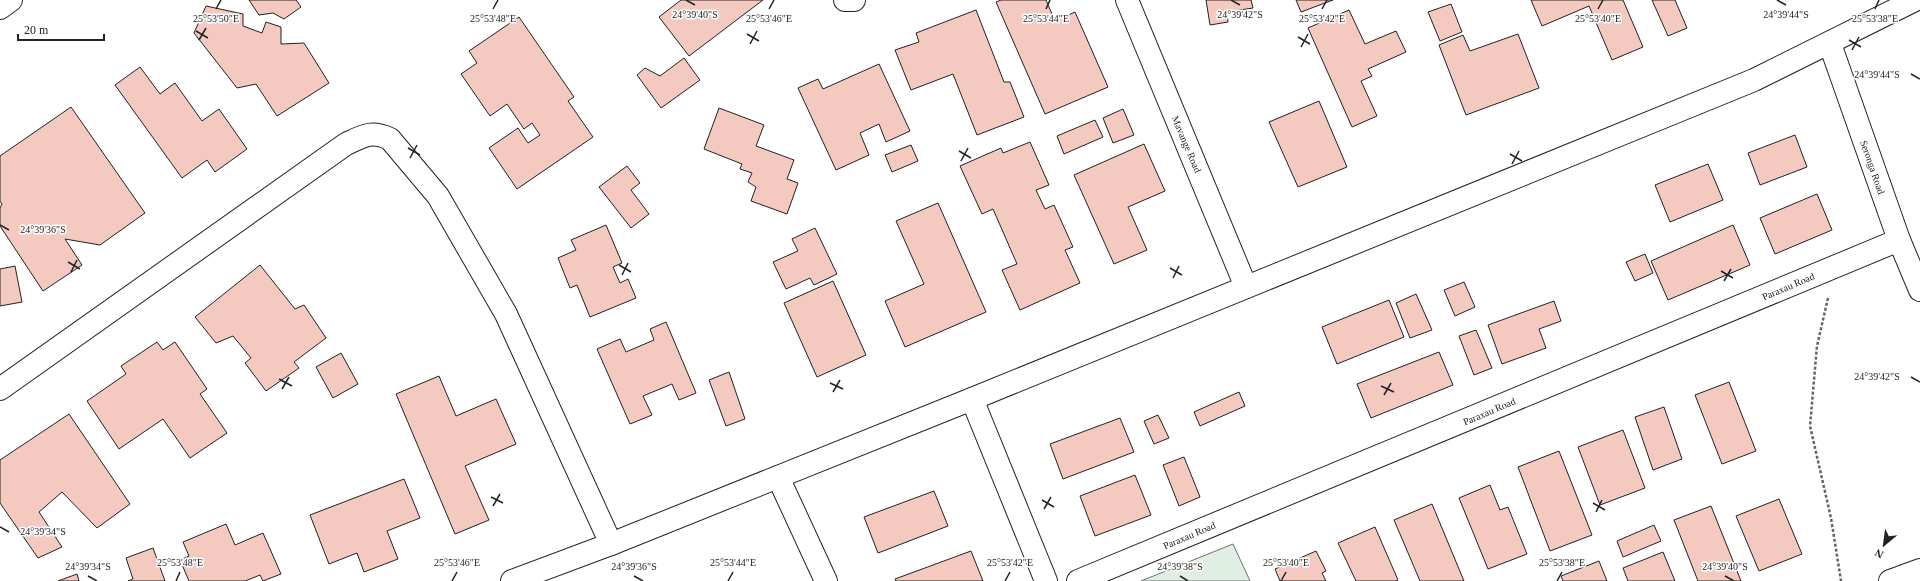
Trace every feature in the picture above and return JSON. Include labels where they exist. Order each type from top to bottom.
[{"type":"street","points":[[0,8],[11,0]]},
{"type":"street","points":[[845,0],[854,0]]},
{"type":"street","name":"Mavange Road","points":[[1127,0],[1246,288]]},
{"type":"street","points":[[512,581],[611,544],[972,399],[1754,80],[1830,44],[1915,0]]},
{"type":"street","name":"Seronga Road","points":[[1830,44],[1899,240],[1920,290]]},
{"type":"street","points":[[0,389],[346,144],[372,134],[382,136],[390,139],[438,196],[502,308],[611,544]]},
{"type":"street","name":"Paraxau Road","points":[[1078,581],[1899,240]]},
{"type":"street","points":[[972,399],[1046,581]]},
{"type":"street","points":[[778,477],[826,581]]},
{"type":"street","points":[[1890,581],[1920,570]]},
{"type":"path","points":[[1841,265],[1829,292],[1816,346],[1810,426],[1831,518],[1841,581]]},
{"type":"green space","points":[[1233,544],[1250,581],[1141,581]]},
{"type":"building","points":[[249,0],[296,0],[301,7],[284,19],[273,13],[259,15]]},
{"type":"building","points":[[681,0],[763,0],[689,56],[659,17]]},
{"type":"building","points":[[1001,0],[1046,0],[1055,21],[1075,12],[1108,87],[1045,114],[996,2]]},
{"type":"building","points":[[1206,0],[1251,0],[1253,8],[1227,12],[1228,22],[1210,25]]},
{"type":"building","points":[[1296,0],[1333,0],[1301,12]]},
{"type":"building","points":[[1531,0],[1623,0],[1643,47],[1612,60],[1589,6],[1542,26]]},
{"type":"building","points":[[1652,0],[1675,0],[1687,28],[1668,36]]},
{"type":"building","points":[[1451,4],[1462,32],[1440,41],[1428,12]]},
{"type":"building","points":[[206,6],[243,14],[243,26],[262,33],[266,22],[281,27],[281,44],[304,43],[329,83],[277,116],[256,84],[237,88],[194,33]]},
{"type":"building","points":[[976,10],[1004,82],[1010,82],[1024,117],[977,135],[953,74],[911,90],[895,50],[919,42],[916,33]]},
{"type":"building","points":[[1349,10],[1365,44],[1396,31],[1406,52],[1368,69],[1372,76],[1361,81],[1377,116],[1352,127],[1308,28]]},
{"type":"building","points":[[519,17],[574,97],[568,101],[593,137],[517,189],[489,148],[518,128],[528,143],[540,135],[532,123],[524,129],[507,104],[490,116],[461,74],[477,63],[469,51]]},
{"type":"building","points":[[1518,34],[1539,88],[1466,115],[1439,45],[1463,35],[1470,51]]},
{"type":"building","points":[[684,58],[700,80],[661,108],[637,75],[645,68],[660,76]]},
{"type":"building","points":[[879,64],[910,131],[886,142],[879,124],[860,133],[869,155],[836,170],[798,88],[818,79],[823,89]]},
{"type":"building","points":[[140,67],[160,94],[175,83],[202,121],[219,109],[247,149],[215,172],[207,160],[182,178],[115,85]]},
{"type":"building","points":[[1319,101],[1347,167],[1298,187],[1269,122]]},
{"type":"building","points":[[71,107],[145,213],[100,245],[65,239],[82,265],[43,291],[0,226],[0,208],[2,204],[0,201],[0,156]]},
{"type":"building","points":[[719,108],[764,125],[756,146],[794,160],[787,179],[798,183],[787,214],[751,201],[756,187],[748,182],[752,173],[740,169],[742,164],[704,149]]},
{"type":"building","points":[[1123,109],[1134,135],[1113,143],[1103,118]]},
{"type":"building","points":[[1095,120],[1103,137],[1064,154],[1057,136]]},
{"type":"building","points":[[1795,135],[1807,167],[1760,185],[1748,153]]},
{"type":"building","points":[[1030,142],[1049,185],[1036,190],[1045,209],[1054,205],[1073,247],[1065,250],[1080,283],[1020,310],[1002,270],[1017,264],[993,209],[982,214],[960,166],[1001,148],[1003,153]]},
{"type":"building","points":[[1144,144],[1165,191],[1128,207],[1147,250],[1114,264],[1074,175]]},
{"type":"building","points":[[911,145],[918,161],[892,172],[885,155]]},
{"type":"building","points":[[1708,164],[1723,200],[1670,222],[1655,185]]},
{"type":"building","points":[[627,166],[640,183],[631,190],[649,214],[631,228],[599,187]]},
{"type":"building","points":[[1817,194],[1832,230],[1775,254],[1760,218]]},
{"type":"building","points":[[938,203],[986,312],[905,347],[885,301],[924,284],[896,221]]},
{"type":"building","points":[[606,225],[622,263],[613,267],[620,283],[628,279],[636,298],[590,317],[577,285],[570,288],[558,258],[576,250],[571,240]]},
{"type":"building","points":[[1733,225],[1750,265],[1668,300],[1651,261]]},
{"type":"building","points":[[815,228],[837,274],[814,285],[810,278],[786,289],[773,262],[798,251],[792,239]]},
{"type":"building","points":[[1645,254],[1653,273],[1635,281],[1626,262]]},
{"type":"building","points":[[260,265],[295,309],[304,305],[326,338],[294,362],[299,368],[266,391],[245,363],[251,358],[233,336],[216,343],[195,317]]},
{"type":"building","points":[[15,266],[22,302],[0,306],[0,269]]},
{"type":"building","points":[[833,281],[866,355],[817,377],[784,303]]},
{"type":"building","points":[[1464,282],[1475,307],[1455,316],[1444,290]]},
{"type":"building","points":[[1416,294],[1432,330],[1410,338],[1396,303]]},
{"type":"building","points":[[1389,300],[1404,337],[1337,364],[1322,327]]},
{"type":"building","points":[[1554,301],[1561,321],[1539,329],[1546,348],[1502,364],[1488,325]]},
{"type":"building","points":[[666,322],[696,393],[679,400],[672,384],[643,396],[652,415],[630,424],[597,349],[620,339],[626,352],[654,340],[650,329]]},
{"type":"building","points":[[1476,330],[1492,368],[1474,375],[1459,336]]},
{"type":"building","points":[[157,342],[163,350],[175,342],[207,389],[200,394],[227,433],[190,458],[163,419],[119,449],[87,401],[126,374],[121,366]]},
{"type":"building","points":[[1439,352],[1453,385],[1371,418],[1357,384]]},
{"type":"building","points":[[341,353],[358,384],[333,398],[316,367]]},
{"type":"building","points":[[729,372],[745,419],[726,426],[709,380]]},
{"type":"building","points":[[439,376],[456,416],[496,399],[516,444],[465,466],[489,520],[455,534],[396,394]]},
{"type":"building","points":[[1729,382],[1756,451],[1722,464],[1695,395]]},
{"type":"building","points":[[1239,392],[1245,406],[1200,426],[1194,412]]},
{"type":"building","points":[[1664,407],[1682,459],[1653,470],[1635,417]]},
{"type":"building","points":[[69,414],[130,504],[97,528],[62,492],[39,512],[62,547],[38,558],[0,503],[0,460]]},
{"type":"building","points":[[1158,415],[1169,438],[1154,444],[1144,421]]},
{"type":"building","points":[[1120,418],[1134,452],[1063,479],[1050,444]]},
{"type":"building","points":[[1623,430],[1645,488],[1600,505],[1578,447]]},
{"type":"building","points":[[1559,451],[1592,535],[1550,551],[1518,467]]},
{"type":"building","points":[[1184,457],[1200,497],[1179,506],[1163,465]]},
{"type":"building","points":[[1135,475],[1151,515],[1095,536],[1080,496]]},
{"type":"building","points":[[404,479],[420,518],[387,531],[398,559],[364,572],[357,553],[329,564],[310,515]]},
{"type":"building","points":[[1490,485],[1500,510],[1508,507],[1527,554],[1488,569],[1459,498]]},
{"type":"building","points":[[934,491],[948,526],[878,553],[864,517]]},
{"type":"building","points":[[1779,499],[1802,554],[1759,571],[1736,516]]},
{"type":"building","points":[[1432,504],[1464,581],[1420,581],[1394,520]]},
{"type":"building","points":[[1711,506],[1741,581],[1698,581],[1674,520]]},
{"type":"building","points":[[226,524],[235,545],[263,533],[281,574],[263,581],[260,575],[245,581],[189,581],[180,560],[189,556],[183,542]]},
{"type":"building","points":[[1654,525],[1661,541],[1623,557],[1617,541]]},
{"type":"building","points":[[1375,527],[1398,580],[1356,581],[1338,543]]},
{"type":"building","points":[[153,548],[165,581],[128,581],[133,579],[126,558]]},
{"type":"building","points":[[971,551],[983,581],[896,581],[895,579]]},
{"type":"building","points":[[1316,551],[1326,571],[1322,573],[1326,581],[1280,581],[1275,569]]},
{"type":"building","points":[[1663,552],[1675,581],[1628,581],[1623,568]]},
{"type":"building","points":[[1599,561],[1607,581],[1563,581],[1561,576]]},
{"type":"building","points":[[77,574],[79,581],[58,581]]}]
